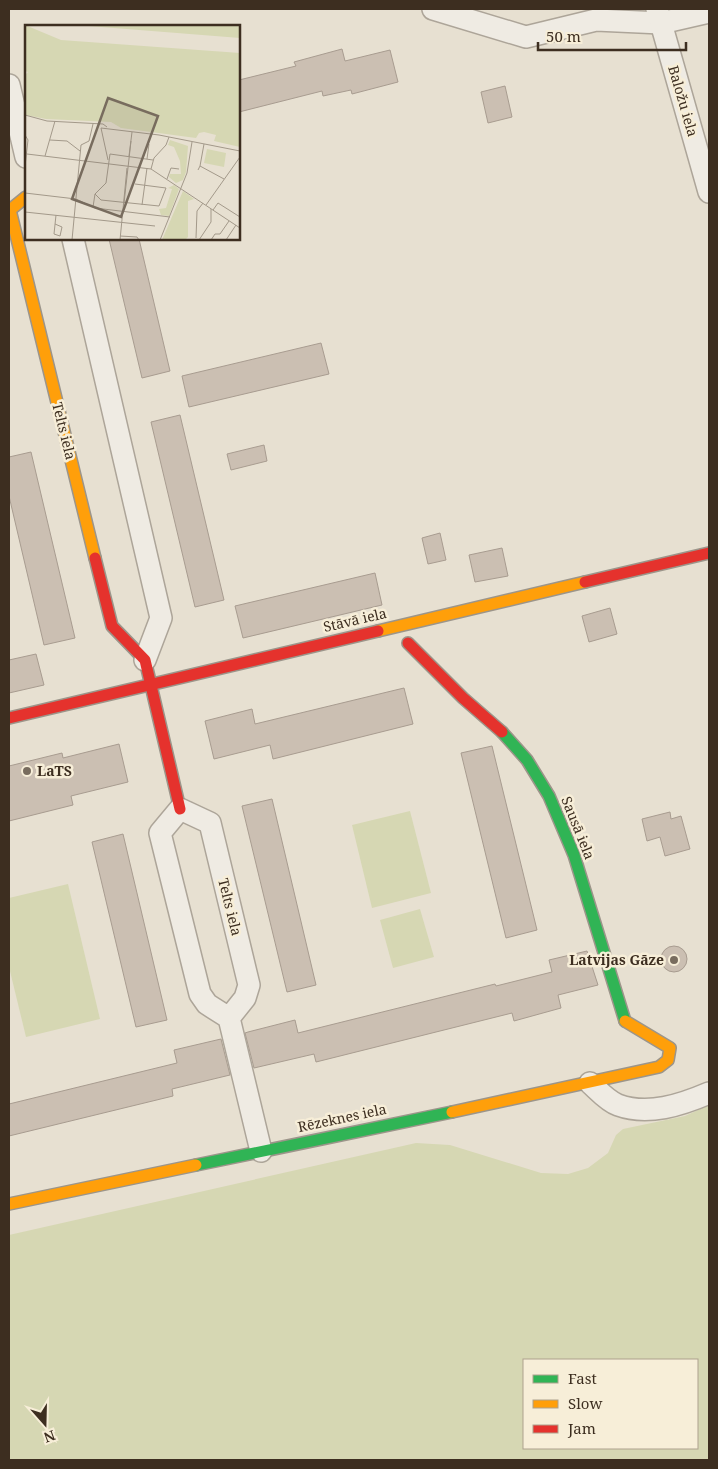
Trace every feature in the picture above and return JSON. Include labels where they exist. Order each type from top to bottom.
[{"type":"street","points":[[433,9],[526,37],[596,20],[709,12]]},
{"type":"street","points":[[558,30],[576,9]]},
{"type":"street","name":"Baložu iela","points":[[658,16],[709,192]]},
{"type":"street","points":[[9,85],[25,153]]},
{"type":"street","name":"Telts iela","points":[[25,197],[10,210],[112,626],[145,660]]},
{"type":"street","points":[[73,240],[161,618],[145,660],[180,809],[160,833],[200,994],[207,1004],[229,1018],[261,1150]]},
{"type":"street","name":"Stāvā iela","points":[[9,718],[709,552]]},
{"type":"street","name":"Sausā iela","points":[[408,642],[464,698],[501,731],[527,760],[549,796],[574,855],[626,1023],[670,1048]]},
{"type":"street","name":"Telts iela","points":[[180,809],[210,823],[249,985],[245,998],[229,1018]]},
{"type":"street","name":"Rēzeknes iela","points":[[9,1204],[659,1067],[668,1060],[670,1048]]},
{"type":"street","points":[[590,1083],[617,1104],[638,1109],[662,1108],[689,1102],[709,1093]]},
{"type":"green space","points":[[410,811],[431,893],[372,908],[352,825]]},
{"type":"green space","points":[[68,884],[100,1019],[26,1037],[9,967],[9,898]]},
{"type":"green space","points":[[420,909],[434,957],[393,968],[380,920]]},
{"type":"green space","points":[[709,1105],[709,1460],[9,1460],[9,1235],[416,1143],[450,1145],[541,1173],[568,1174],[588,1168],[608,1153],[616,1135],[623,1129],[685,1116]]},
{"type":"building","points":[[342,49],[345,61],[390,50],[398,82],[352,94],[351,90],[323,96],[322,91],[240,112],[240,80],[296,66],[294,62]]},
{"type":"building","points":[[505,86],[512,117],[488,123],[481,92]]},
{"type":"building","points":[[109,240],[139,240],[170,371],[142,378]]},
{"type":"building","points":[[321,343],[329,374],[189,407],[182,376]]},
{"type":"building","points":[[180,415],[224,600],[195,607],[151,422]]},
{"type":"building","points":[[264,445],[267,461],[231,470],[227,454]]},
{"type":"building","points":[[31,452],[75,638],[44,645],[9,496],[9,457]]},
{"type":"building","points":[[440,533],[446,560],[428,564],[422,538]]},
{"type":"building","points":[[502,548],[508,576],[475,582],[469,555]]},
{"type":"building","points":[[375,573],[382,605],[243,638],[235,606]]},
{"type":"building","points":[[610,608],[617,634],[589,642],[582,616]]},
{"type":"building","points":[[36,654],[44,685],[9,693],[9,660]]},
{"type":"building","points":[[404,688],[413,724],[273,759],[270,745],[214,759],[205,721],[252,709],[255,724]]},
{"type":"building","points":[[119,744],[128,782],[71,796],[73,805],[9,821],[9,766],[62,753],[63,758]]},
{"type":"building","points":[[492,746],[537,930],[506,938],[461,753]]},
{"type":"building","points":[[272,799],[316,985],[287,992],[242,806]]},
{"type":"building","points":[[670,812],[671,819],[681,816],[690,849],[665,856],[660,837],[647,841],[642,819]]},
{"type":"building","points":[[123,834],[167,1020],[136,1027],[92,842]]},
{"type":"building","name":"Latvijas Gāze","points":[[674,946],[683,950],[687,959],[683,968],[674,972],[665,968],[661,959],[665,950]]},
{"type":"building","points":[[587,951],[598,985],[558,995],[561,1008],[514,1021],[512,1013],[316,1062],[314,1054],[254,1068],[245,1033],[295,1020],[298,1033],[495,984],[496,986],[552,972],[549,960]]},
{"type":"building","points":[[221,1039],[230,1075],[172,1089],[173,1096],[9,1136],[9,1104],[177,1063],[174,1050]]},
{"type":"traffic: fast","points":[[502,732],[527,760],[549,796],[574,855],[625,1021]]},
{"type":"traffic: fast","points":[[196,1165],[452,1112]]},
{"type":"traffic: slow","points":[[25,198],[10,210],[95,558]]},
{"type":"traffic: slow","points":[[378,631],[585,582]]},
{"type":"traffic: slow","points":[[452,1112],[659,1067],[668,1060],[670,1048],[625,1021]]},
{"type":"traffic: slow","points":[[9,1204],[196,1165]]},
{"type":"traffic: jam","points":[[585,582],[709,553]]},
{"type":"traffic: jam","points":[[95,558],[112,626],[145,660],[180,809]]},
{"type":"traffic: jam","points":[[9,718],[378,631]]},
{"type":"traffic: jam","points":[[408,643],[463,698],[502,732]]},
{"type":"place","name":"LaTS","points":[[27,771]]},
{"type":"place","name":"Latvijas Gāze","points":[[674,960]]}]
